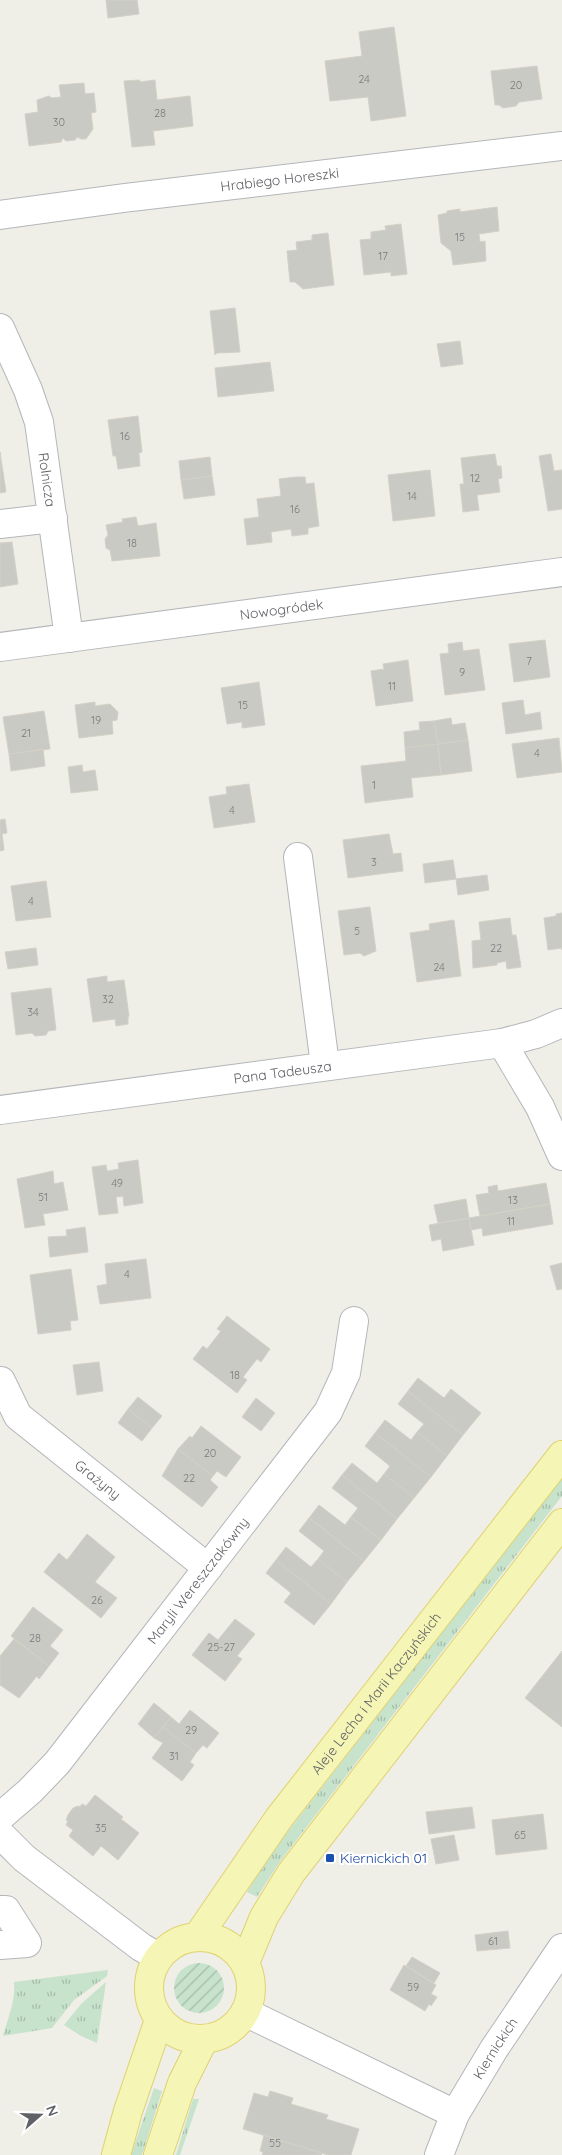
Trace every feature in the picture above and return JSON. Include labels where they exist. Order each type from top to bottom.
[{"type":"main road","name":"Aleje Lecha i Marii Kaczyńskich","points":[[198,1936],[279,1818],[562,1455]]},
{"type":"main road","points":[[245,1963],[267,1910],[291,1873],[562,1523]]},
{"type":"main road","points":[[198,1936],[209,1937],[230,1946],[245,1963],[251,1988],[245,2012],[239,2021],[228,2031],[214,2037],[191,2039],[179,2035],[159,2020],[152,2008],[149,1982],[152,1969],[164,1950],[180,1940],[198,1936]]},
{"type":"main road","points":[[116,2155],[128,2111],[159,2020]]},
{"type":"main road","points":[[158,2155],[182,2083],[204,2039]]},
{"type":"street","name":"Hrabiego Horeszki","points":[[0,215],[124,198],[562,146]]},
{"type":"street","name":"Rolnicza","points":[[0,328],[28,390],[38,422],[53,518],[68,638]]},
{"type":"street","points":[[0,524],[53,518]]},
{"type":"street","name":"Nowogródek","points":[[0,647],[562,572]]},
{"type":"street","points":[[298,857],[325,1066]]},
{"type":"street","name":"Pana Tadeusza","points":[[0,1110],[502,1043],[536,1034],[562,1023]]},
{"type":"street","points":[[502,1043],[540,1106],[562,1156]]},
{"type":"street","name":"Maryli Wereszczakówny","points":[[0,1817],[57,1764],[328,1412],[346,1373],[354,1321]]},
{"type":"street","name":"Grażyny","points":[[2,1381],[18,1416],[208,1568]]},
{"type":"street","points":[[0,1834],[24,1858],[141,1947],[158,1957]]},
{"type":"street","points":[[0,1910],[6,1910],[27,1943],[0,1946]]},
{"type":"street","name":"Kiernickich","points":[[439,2155],[455,2114],[494,2049],[562,1948]]},
{"type":"street","points":[[245,2012],[455,2114]]},
{"type":"green space","points":[[562,1477],[562,1496],[281,1860],[257,1897],[247,1892],[269,1856]]},
{"type":"green space","points":[[194,1963],[204,1963],[217,1970],[224,1983],[224,1993],[217,2006],[204,2013],[194,2013],[185,2009],[178,2002],[174,1993],[174,1983],[178,1974],[185,1967]]},
{"type":"green space","points":[[108,1970],[107,1976],[74,2000],[52,2028],[3,2036],[13,2002],[14,1982]]},
{"type":"green space","points":[[106,1982],[97,2043],[81,2036],[64,2025],[81,2004]]},
{"type":"green space","points":[[154,2088],[162,2091],[142,2155],[131,2155]]},
{"type":"green space","points":[[193,2099],[199,2099],[180,2155],[176,2155]]},
{"type":"building","points":[[106,0],[137,0],[139,14],[108,18]]},
{"type":"building","points":[[394,27],[406,116],[371,121],[368,97],[330,101],[325,61],[362,56],[359,32]]},
{"type":"building","points":[[537,66],[542,99],[519,102],[516,106],[503,108],[495,105],[491,71]]},
{"type":"building","points":[[140,80],[140,82],[155,80],[157,100],[190,96],[193,126],[153,131],[155,145],[132,147],[124,81]]},
{"type":"building","points":[[84,83],[85,94],[94,93],[96,112],[91,113],[93,129],[86,139],[77,137],[75,140],[66,141],[63,138],[61,142],[29,146],[25,114],[38,112],[37,100],[49,96],[52,98],[61,97],[59,85]]},
{"type":"building","points":[[497,207],[499,231],[479,234],[480,242],[485,241],[486,261],[453,265],[451,251],[441,243],[438,215],[460,209],[460,212]]},
{"type":"building","points":[[401,224],[407,274],[391,276],[391,272],[364,275],[360,240],[371,239],[371,232],[386,230],[385,226]]},
{"type":"building","points":[[328,233],[334,285],[303,289],[295,282],[290,282],[287,251],[297,250],[296,242],[312,240],[312,235]]},
{"type":"building","points":[[235,308],[240,352],[217,353],[215,355],[210,311]]},
{"type":"building","points":[[460,341],[463,364],[441,367],[437,344]]},
{"type":"building","points":[[270,362],[274,391],[218,397],[215,368]]},
{"type":"building","points":[[138,416],[142,452],[139,453],[140,466],[118,469],[116,456],[113,456],[108,420]]},
{"type":"building","points":[[0,452],[6,492],[0,493]]},
{"type":"building","points":[[495,454],[497,466],[501,466],[502,478],[498,479],[500,492],[477,495],[479,510],[463,512],[460,484],[464,484],[461,458]]},
{"type":"building","points":[[551,454],[554,471],[562,470],[562,509],[548,511],[539,456]]},
{"type":"building","points":[[210,457],[212,476],[181,480],[179,461]]},
{"type":"building","points":[[430,470],[435,516],[393,521],[388,475]]},
{"type":"building","points":[[212,476],[215,495],[184,499],[181,480]]},
{"type":"building","points":[[305,477],[306,484],[314,483],[319,526],[308,528],[308,534],[292,536],[291,529],[271,532],[272,542],[247,545],[244,519],[259,517],[257,499],[281,496],[279,479]]},
{"type":"building","points":[[136,517],[138,526],[156,523],[160,556],[112,561],[110,550],[106,548],[105,539],[108,535],[106,525],[123,522],[122,519]]},
{"type":"building","points":[[12,542],[18,584],[0,587],[0,543]]},
{"type":"building","points":[[545,640],[550,677],[514,682],[509,644]]},
{"type":"building","points":[[462,642],[463,651],[479,649],[485,690],[445,695],[440,654],[449,653],[448,644]]},
{"type":"building","points":[[408,660],[413,701],[376,706],[371,671],[384,669],[383,664]]},
{"type":"building","points":[[259,682],[265,725],[242,728],[242,722],[227,724],[221,688]]},
{"type":"building","points":[[523,700],[525,715],[540,712],[542,729],[506,734],[502,703]]},
{"type":"building","points":[[95,702],[95,706],[110,704],[118,712],[117,720],[112,721],[113,734],[79,738],[75,705]]},
{"type":"building","points":[[44,711],[50,749],[9,754],[3,717]]},
{"type":"building","points":[[451,718],[452,725],[465,723],[468,740],[438,744],[434,721]]},
{"type":"building","points":[[434,721],[438,744],[405,748],[404,732],[420,730],[419,722]]},
{"type":"building","points":[[559,738],[562,772],[517,778],[512,744]]},
{"type":"building","points":[[468,740],[472,771],[441,775],[438,744]]},
{"type":"building","points":[[438,744],[441,775],[411,778],[413,797],[365,803],[361,766],[406,761],[405,748]]},
{"type":"building","points":[[43,749],[45,766],[11,771],[9,754]]},
{"type":"building","points":[[82,765],[83,772],[95,770],[98,790],[71,793],[68,767]]},
{"type":"building","points":[[249,784],[255,822],[214,828],[209,797],[227,794],[226,787]]},
{"type":"building","points":[[5,819],[7,833],[2,834],[4,850],[0,851],[0,820]]},
{"type":"building","points":[[389,834],[393,854],[401,853],[403,871],[348,878],[343,840]]},
{"type":"building","points":[[453,860],[456,879],[425,883],[423,864]]},
{"type":"building","points":[[487,875],[489,890],[458,895],[456,879]]},
{"type":"building","points":[[46,881],[51,917],[16,921],[11,886]]},
{"type":"building","points":[[370,907],[376,951],[364,956],[360,953],[344,955],[338,911]]},
{"type":"building","points":[[562,913],[562,950],[561,948],[548,950],[544,918]]},
{"type":"building","points":[[510,918],[512,935],[516,935],[521,967],[507,969],[506,961],[497,963],[497,965],[473,968],[472,941],[481,940],[479,922]]},
{"type":"building","points":[[454,920],[461,976],[417,982],[410,933],[430,930],[429,924]]},
{"type":"building","points":[[36,948],[38,965],[8,969],[5,952]]},
{"type":"building","points":[[107,976],[107,982],[124,980],[129,1016],[128,1024],[116,1026],[115,1019],[93,1022],[87,979]]},
{"type":"building","points":[[51,988],[56,1030],[48,1031],[46,1035],[35,1036],[32,1033],[16,1035],[11,993]]},
{"type":"building","points":[[138,1160],[143,1203],[124,1206],[123,1196],[116,1197],[118,1213],[99,1215],[92,1167],[106,1165],[107,1171],[119,1169],[118,1163]]},
{"type":"building","points":[[53,1171],[54,1184],[63,1182],[68,1210],[43,1214],[45,1225],[25,1228],[17,1179]]},
{"type":"building","points":[[546,1183],[550,1204],[480,1216],[476,1195],[489,1193],[488,1187],[497,1185],[498,1191]]},
{"type":"building","points":[[466,1199],[469,1218],[438,1223],[434,1205]]},
{"type":"building","points":[[550,1204],[553,1224],[483,1236],[482,1228],[471,1230],[469,1218]]},
{"type":"building","points":[[469,1218],[474,1245],[443,1251],[441,1239],[432,1241],[429,1225]]},
{"type":"building","points":[[85,1227],[88,1252],[50,1257],[48,1237],[67,1236],[66,1230]]},
{"type":"building","points":[[146,1259],[151,1298],[100,1304],[97,1286],[107,1284],[105,1264]]},
{"type":"building","points":[[562,1263],[562,1289],[557,1290],[550,1266]]},
{"type":"building","points":[[71,1269],[78,1320],[70,1321],[71,1330],[38,1334],[30,1275]]},
{"type":"building","points":[[227,1316],[270,1349],[261,1362],[257,1359],[243,1377],[247,1380],[237,1393],[193,1359],[203,1346],[207,1349],[221,1331],[217,1329]]},
{"type":"building","points":[[99,1362],[103,1391],[77,1395],[73,1365]]},
{"type":"building","points":[[418,1378],[444,1398],[451,1389],[481,1413],[463,1435],[408,1391]]},
{"type":"building","points":[[408,1391],[463,1435],[447,1456],[417,1432],[424,1424],[398,1404]]},
{"type":"building","points":[[138,1397],[162,1416],[152,1428],[128,1409]]},
{"type":"building","points":[[256,1398],[275,1413],[261,1431],[242,1417]]},
{"type":"building","points":[[128,1409],[152,1428],[142,1441],[118,1423]]},
{"type":"building","points":[[385,1420],[411,1440],[417,1432],[447,1456],[431,1477],[375,1433]]},
{"type":"building","points":[[201,1426],[241,1457],[226,1477],[217,1471],[213,1476],[178,1449],[190,1436],[192,1438]]},
{"type":"building","points":[[375,1433],[431,1477],[414,1498],[384,1474],[390,1466],[365,1446]]},
{"type":"building","points":[[178,1449],[213,1476],[210,1480],[218,1487],[202,1507],[162,1476]]},
{"type":"building","points":[[352,1463],[377,1483],[384,1474],[414,1498],[397,1519],[342,1475]]},
{"type":"building","points":[[342,1475],[397,1519],[381,1540],[351,1517],[358,1508],[332,1488]]},
{"type":"building","points":[[319,1505],[345,1525],[351,1517],[381,1540],[364,1561],[309,1518]]},
{"type":"building","points":[[309,1518],[364,1561],[347,1582],[318,1559],[324,1551],[299,1531]]},
{"type":"building","points":[[87,1534],[115,1557],[95,1582],[117,1598],[101,1618],[44,1572],[59,1553],[67,1560]]},
{"type":"building","points":[[286,1547],[311,1567],[318,1559],[347,1582],[331,1604],[276,1560]]},
{"type":"building","points":[[276,1560],[331,1604],[314,1625],[284,1602],[291,1593],[266,1573]]},
{"type":"building","points":[[33,1607],[63,1630],[50,1646],[59,1653],[49,1666],[11,1636]]},
{"type":"building","points":[[235,1619],[255,1634],[237,1656],[242,1659],[225,1681],[192,1655],[209,1633],[218,1640]]},
{"type":"building","points":[[14,1639],[49,1666],[39,1679],[37,1676],[19,1698],[0,1685],[0,1656]]},
{"type":"building","points":[[562,1651],[562,1727],[525,1698]]},
{"type":"building","points":[[154,1703],[171,1717],[154,1738],[138,1724]]},
{"type":"building","points":[[190,1710],[219,1733],[207,1748],[203,1745],[196,1753],[163,1727],[171,1717],[179,1724]]},
{"type":"building","points":[[163,1727],[196,1753],[190,1762],[194,1765],[182,1781],[152,1758],[163,1743],[154,1738]]},
{"type":"building","points":[[95,1795],[123,1817],[121,1819],[139,1833],[118,1860],[101,1846],[93,1856],[69,1836],[73,1830],[66,1825],[68,1815],[73,1808],[80,1807],[82,1804],[86,1806]]},
{"type":"building","points":[[472,1807],[475,1828],[429,1834],[426,1812]]},
{"type":"building","points":[[543,1814],[547,1849],[496,1855],[492,1820]]},
{"type":"building","points":[[454,1835],[459,1860],[436,1864],[431,1839]]},
{"type":"building","points":[[508,1931],[510,1948],[477,1951],[475,1935]]},
{"type":"building","points":[[412,1957],[440,1973],[434,1983],[406,1966]]},
{"type":"building","points":[[404,1965],[436,1985],[431,1994],[437,1997],[431,2006],[429,2004],[425,2011],[390,1990]]},
{"type":"building","points":[[270,2091],[293,2098],[291,2104],[328,2115],[326,2119],[359,2129],[351,2155],[328,2155],[243,2129],[254,2093],[268,2097]]},
{"type":"building","points":[[264,2135],[322,2153],[321,2155],[262,2155],[263,2152],[260,2151]]},
{"type":"place","name":"Kiernickich 01","points":[[330,1858]]}]
